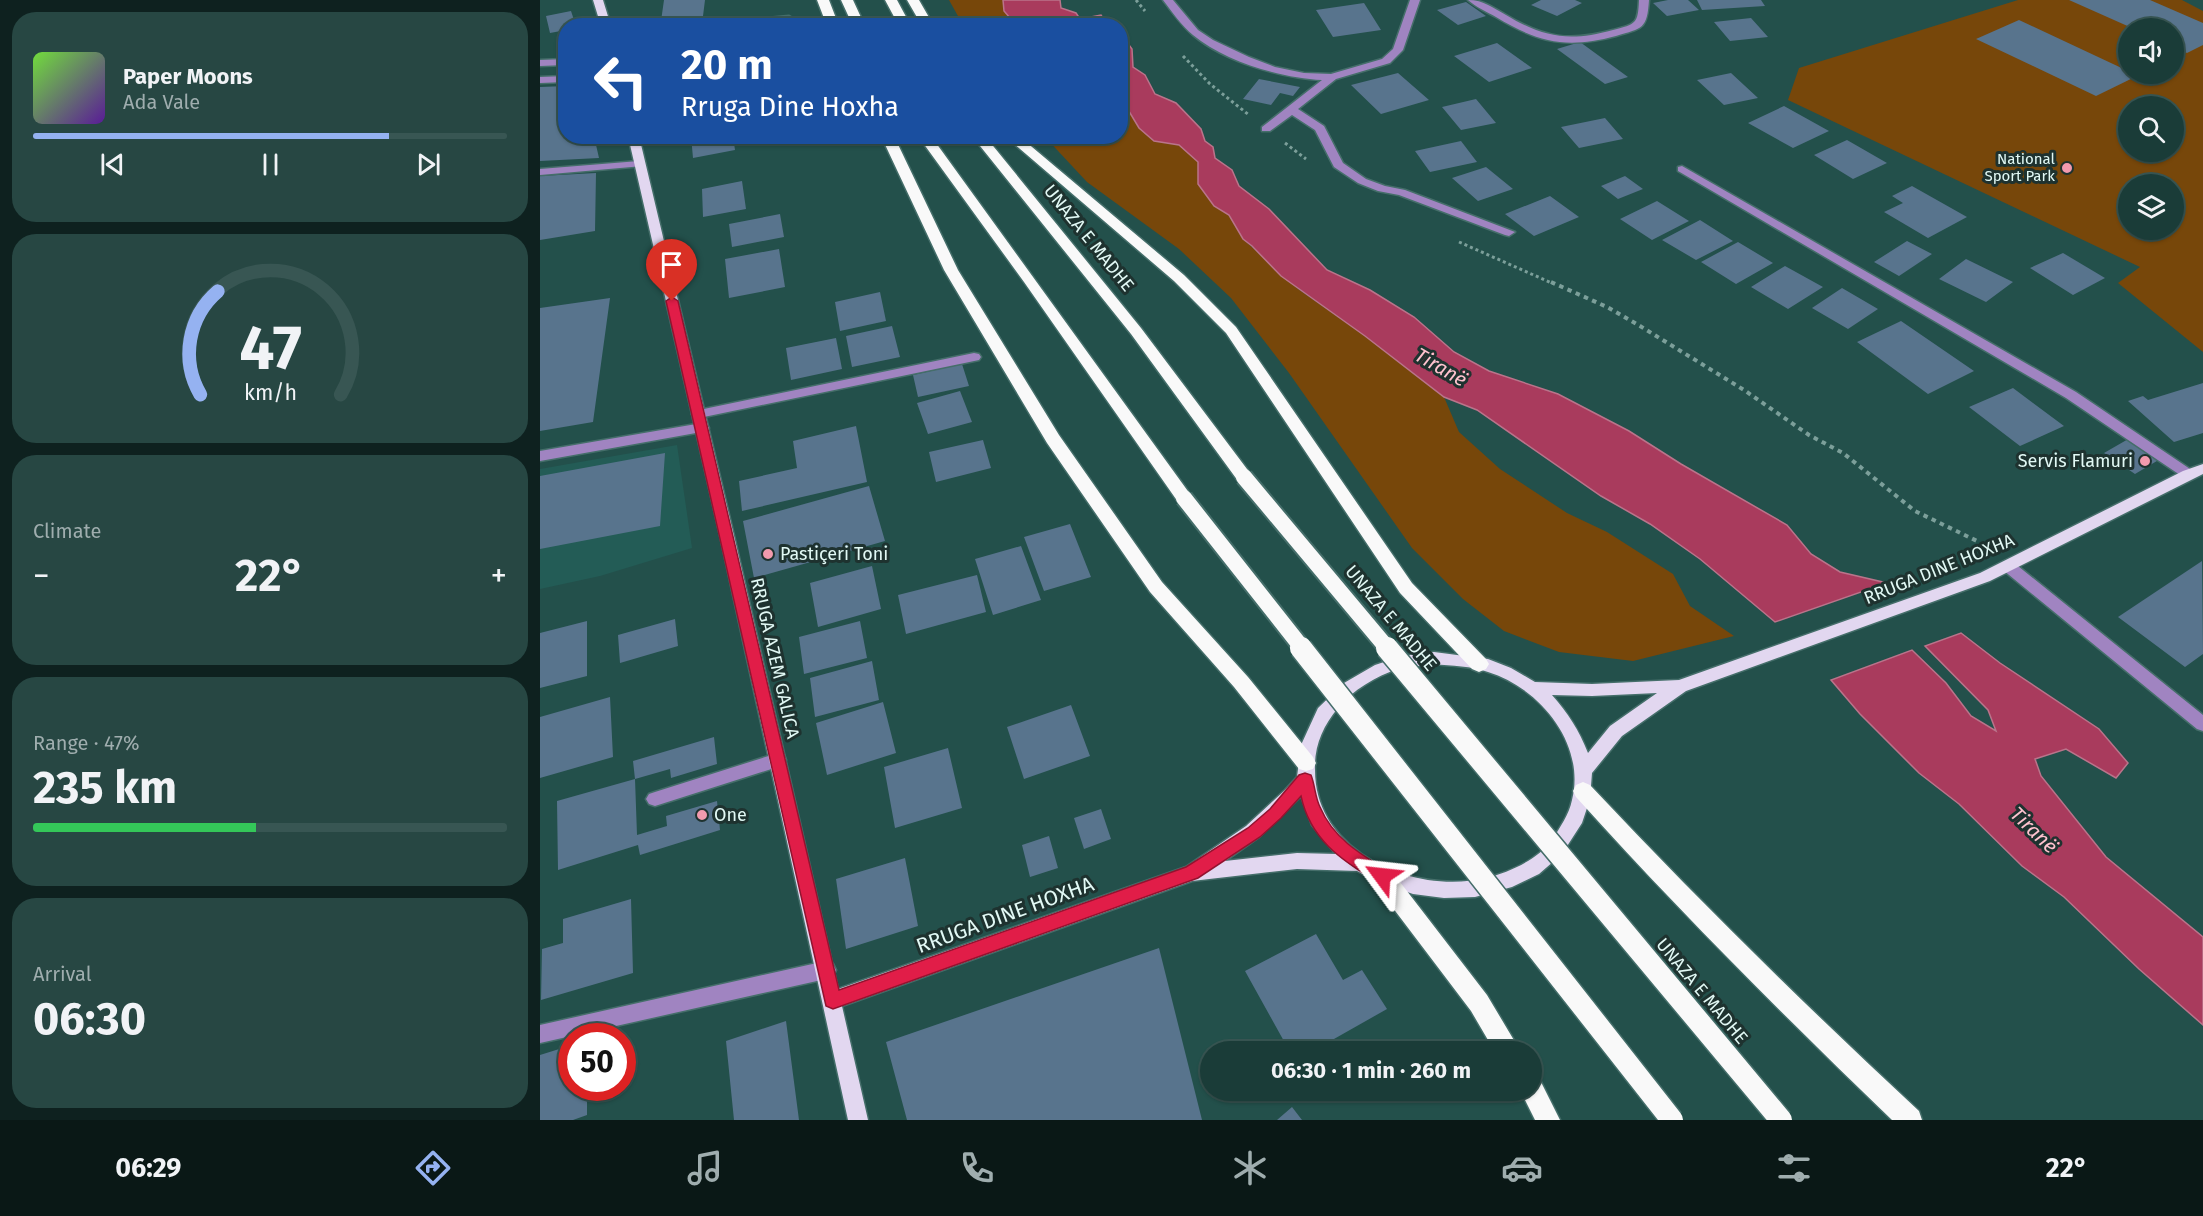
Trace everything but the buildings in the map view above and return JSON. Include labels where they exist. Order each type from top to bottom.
[{"type":"highway","points":[[823,0],[830,18]]},
{"type":"highway","points":[[847,0],[855,18]]},
{"type":"highway","points":[[891,0],[901,18]]},
{"type":"highway","points":[[913,0],[923,18]]},
{"type":"highway","points":[[891,144],[951,270],[1053,439],[1156,587],[1241,681],[1305,772]]},
{"type":"highway","points":[[930,144],[1184,498],[1672,1120]]},
{"type":"highway","name":"UNAZA E MADHE","points":[[984,144],[1136,331],[1244,477],[1781,1120]]},
{"type":"highway","points":[[1019,144],[1053,176],[1142,245],[1209,305],[1231,330],[1406,588],[1479,664]]},
{"type":"highway","points":[[1583,781],[1677,894],[1794,1010],[1910,1120]]},
{"type":"highway","points":[[1382,876],[1479,1004],[1502,1041]]},
{"type":"highway","points":[[1538,1101],[1548,1120]]},
{"type":"main road","points":[[598,0],[604,18]]},
{"type":"main road","name":"RRUGA AZEM GALICA","points":[[635,144],[833,1000],[858,1120]]},
{"type":"main road","name":"RRUGA DINE HOXHA","points":[[1534,688],[1592,690],[1680,686],[1733,669],[1985,577],[2188,474],[2203,469]]},
{"type":"main road","name":"RRUGA DINE HOXHA","points":[[1583,781],[1576,740],[1559,711],[1534,688],[1504,671],[1479,664],[1434,658],[1398,663],[1367,675],[1340,694],[1319,719],[1307,748],[1305,772],[1311,807],[1325,832],[1346,854],[1382,876],[1404,885],[1438,891],[1472,890],[1505,881],[1533,867],[1557,848],[1573,824],[1583,781],[1616,731],[1680,686]]},
{"type":"main road","name":"RRUGA DINE HOXHA","points":[[1192,873],[1254,832],[1275,814],[1305,772]]},
{"type":"main road","name":"RRUGA DINE HOXHA","points":[[833,1000],[1192,873],[1297,861],[1359,863]]},
{"type":"street","points":[[1168,0],[1195,32],[1218,46],[1272,70],[1304,76],[1332,77],[1386,61],[1398,50],[1404,38],[1415,0]]},
{"type":"street","points":[[1473,0],[1535,34],[1552,39],[1581,40],[1637,26],[1642,19],[1644,0]]},
{"type":"street","points":[[540,63],[558,62]]},
{"type":"street","points":[[1266,129],[1332,77]]},
{"type":"street","points":[[540,80],[558,79]]},
{"type":"street","points":[[1291,110],[1320,128],[1338,165],[1362,181],[1382,189],[1401,192],[1509,232]]},
{"type":"street","points":[[540,172],[639,165]]},
{"type":"street","points":[[1682,169],[2071,394],[2188,474]]},
{"type":"street","points":[[540,456],[974,357]]},
{"type":"street","points":[[2008,566],[2203,724]]},
{"type":"street","points":[[655,799],[778,760]]},
{"type":"street","points":[[540,1034],[825,970]]},
{"type":"path","points":[[1136,0],[1148,15]]},
{"type":"path","points":[[1180,52],[1210,84],[1310,162]]},
{"type":"path","points":[[1457,241],[1607,307],[1640,326],[1744,390],[1809,435],[1843,453],[1915,511],[1977,541],[2008,566]]},
{"type":"shaded area","points":[[949,0],[1003,0],[1004,11],[1010,18],[959,18]]},
{"type":"shaded area","name":"National Sport Park","points":[[2018,0],[2182,0],[2203,11],[2203,352],[2118,283],[2140,267],[1788,100],[1799,68]]},
{"type":"shaded area","points":[[1128,110],[1139,128],[1154,141],[1179,145],[1198,162],[1214,206],[1229,215],[1243,239],[1298,289],[1365,336],[1444,397],[1459,432],[1500,469],[1567,513],[1607,532],[1673,574],[1690,606],[1734,636],[1633,661],[1559,652],[1504,631],[1463,599],[1412,548],[1289,373],[1231,298],[1179,249],[1087,182],[1052,144],[1128,144]]},
{"type":"shaded area","points":[[677,445],[692,548],[600,576],[540,589],[540,469]]},
{"type":"water","points":[[1003,0],[1060,0],[1061,8],[1076,13],[1079,18],[1010,18],[1004,11]]},
{"type":"water","points":[[1101,15],[1103,18],[1085,18]]},
{"type":"water","name":"Tiranë","points":[[1128,44],[1132,49],[1133,67],[1145,75],[1155,94],[1176,103],[1201,129],[1205,141],[1213,147],[1215,158],[1232,170],[1239,186],[1269,209],[1327,270],[1370,290],[1414,317],[1454,352],[1489,371],[1558,394],[1629,431],[1787,525],[1811,554],[1840,572],[1887,583],[1775,622],[1700,559],[1650,524],[1601,496],[1477,410],[1444,397],[1365,336],[1281,276],[1243,239],[1229,215],[1214,206],[1198,184],[1198,162],[1179,145],[1154,141],[1139,128],[1128,110]]},
{"type":"water","name":"Tiranë","points":[[1961,633],[2000,663],[2099,729],[2128,763],[2116,778],[2066,749],[2035,759],[2041,776],[2106,857],[2203,937],[2203,1025],[2139,969],[2064,897],[2022,866],[1959,804],[1919,773],[1860,714],[1831,680],[1912,650],[1946,683],[1971,716],[1996,731],[1988,710],[1925,646]]},
{"type":"place","name":"National Sport Park","points":[[2067,168]]},
{"type":"place","name":"Servis Flamuri","points":[[2145,461]]},
{"type":"place","name":"Pastiçeri Toni","points":[[768,554]]},
{"type":"place","name":"One","points":[[702,815]]},
{"type":"route","points":[[672,301],[833,1000],[1192,873],[1254,832],[1275,814],[1305,780],[1311,807],[1325,832],[1346,854],[1373,873],[1382,876]]}]
